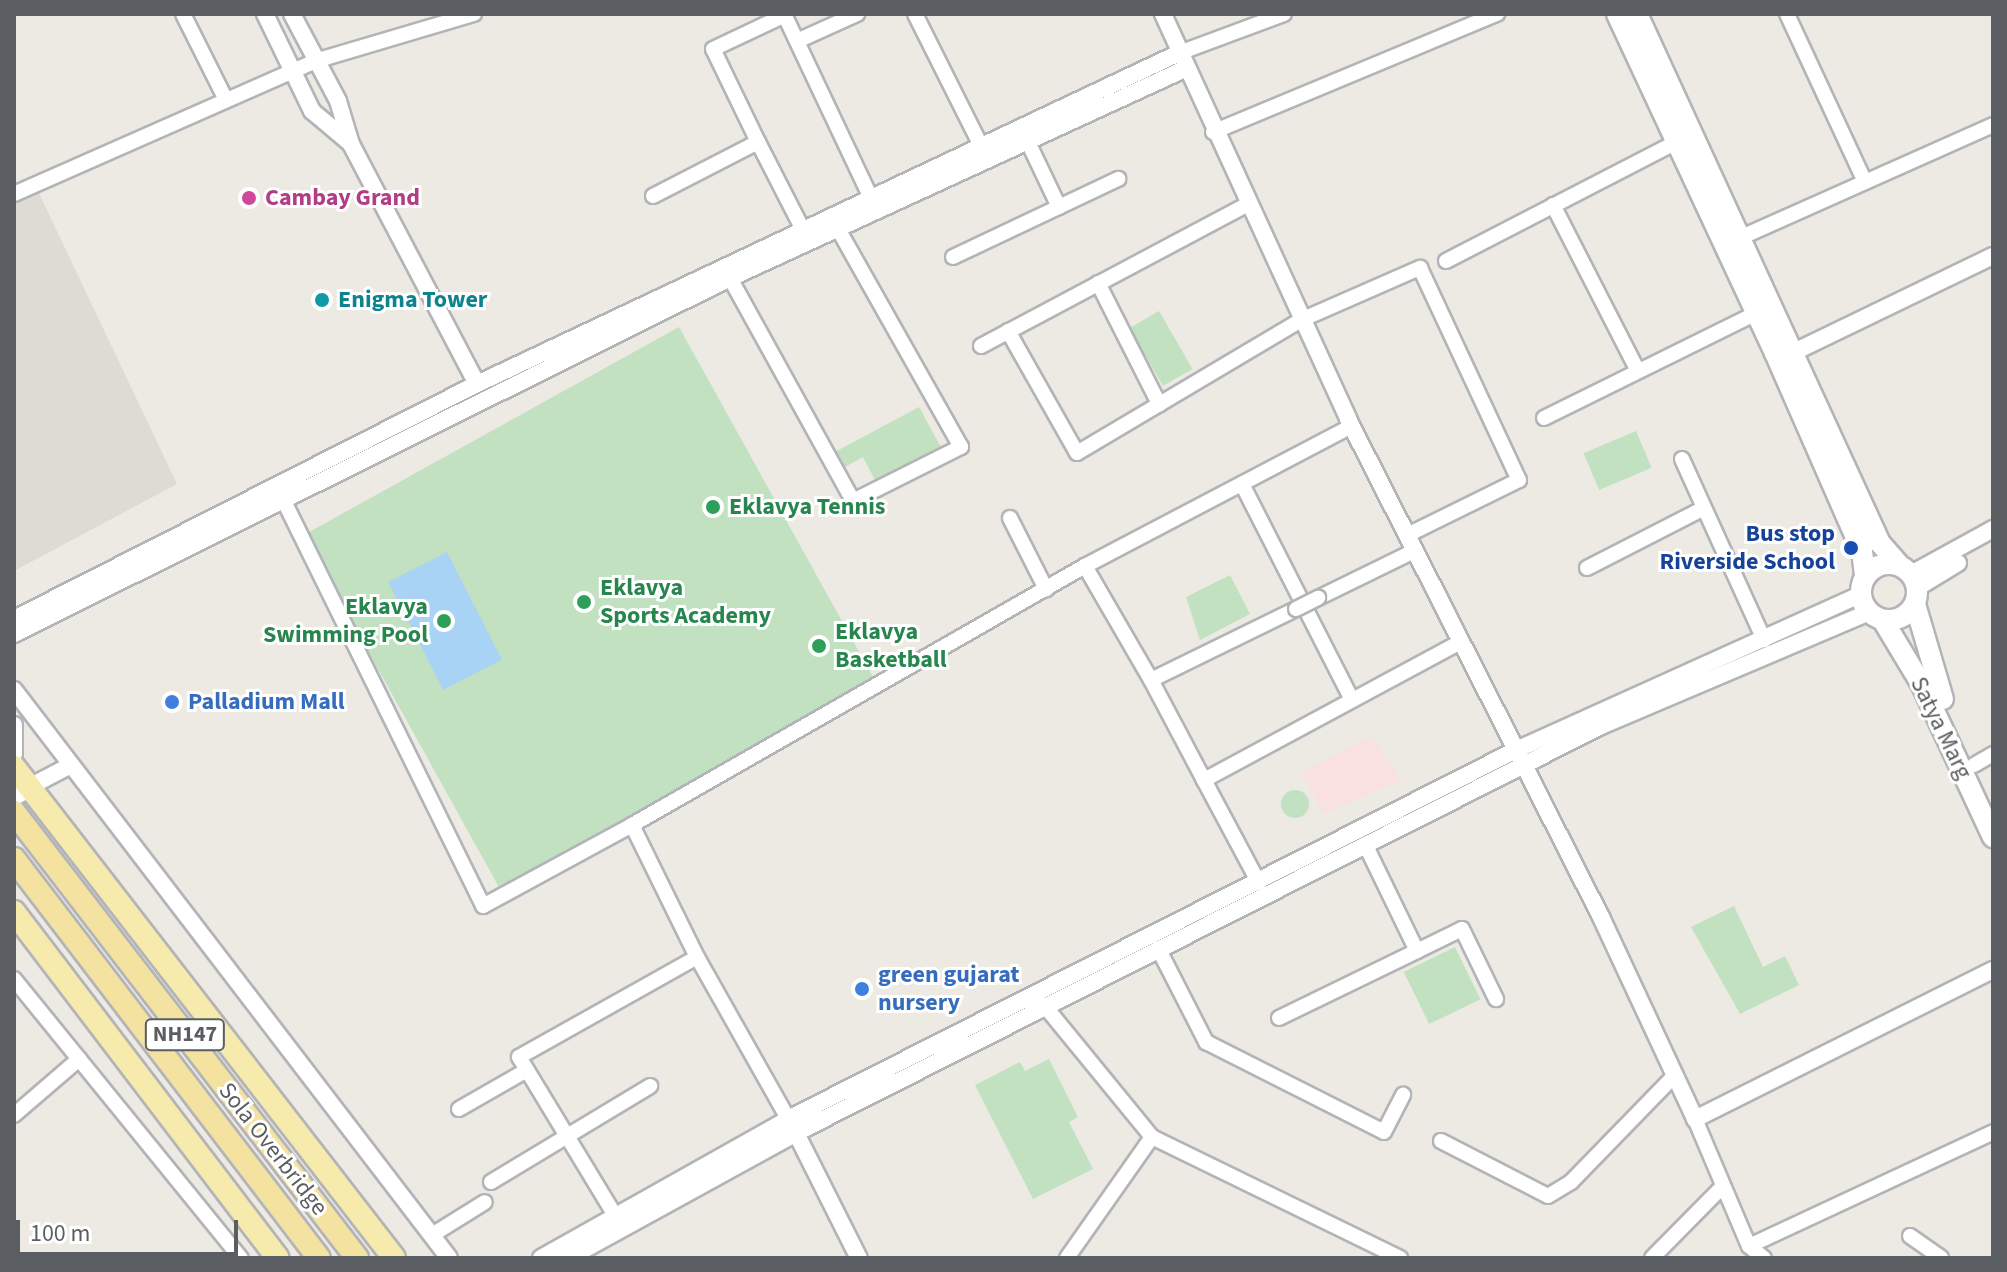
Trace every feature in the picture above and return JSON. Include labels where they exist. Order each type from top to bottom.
[{"type":"highway","name":"Sola Overbridge","points":[[14,812],[357,1258]]},
{"type":"highway","name":"Sola Overbridge","points":[[14,859],[319,1258]]},
{"type":"main road","points":[[1617,14],[1677,142],[1740,245]]},
{"type":"main road","points":[[1637,14],[1740,245],[1880,543],[1910,583],[1903,619],[1870,601],[1880,565],[1910,583]]},
{"type":"main road","name":"Satya Marg","points":[[1740,245],[1756,313],[1862,551],[1870,601],[1922,685],[1993,837]]},
{"type":"main road","name":"Satya Marg","points":[[1910,583],[1933,678],[1993,806]]},
{"type":"main road","points":[[14,767],[22,791],[394,1258]]},
{"type":"main road","points":[[14,912],[278,1258]]},
{"type":"street","points":[[183,14],[226,100]]},
{"type":"street","points":[[265,14],[312,111],[351,144]]},
{"type":"street","points":[[292,14],[338,101],[351,144],[477,384]]},
{"type":"street","points":[[14,194],[315,61],[474,14]]},
{"type":"street","points":[[797,41],[857,14]]},
{"type":"street","points":[[915,14],[981,146]]},
{"type":"street","points":[[1163,14],[1213,132],[1352,426],[1695,1119],[1749,1246],[1764,1258]]},
{"type":"street","points":[[14,634],[477,384],[981,146],[1183,61],[1284,14]]},
{"type":"street","points":[[1787,14],[1865,182]]},
{"type":"street","points":[[803,230],[713,49],[785,15],[871,198]]},
{"type":"street","points":[[1213,132],[1492,15]]},
{"type":"street","points":[[14,619],[730,278],[1028,142],[1183,61]]},
{"type":"street","points":[[1740,245],[1865,182],[1993,125]]},
{"type":"street","points":[[653,196],[758,142]]},
{"type":"street","points":[[1028,142],[1059,207]]},
{"type":"street","points":[[1446,261],[1677,142]]},
{"type":"street","points":[[953,257],[1118,179]]},
{"type":"street","points":[[981,346],[1248,204]]},
{"type":"street","points":[[1553,205],[1638,371]]},
{"type":"street","points":[[730,278],[853,501],[961,447],[838,229]]},
{"type":"street","points":[[1792,353],[1993,256]]},
{"type":"street","points":[[1008,331],[1077,453],[1303,319],[1420,268],[1519,480],[1407,535]]},
{"type":"street","points":[[1098,283],[1159,404]]},
{"type":"street","points":[[1544,418],[1756,313]]},
{"type":"street","points":[[280,492],[483,906],[632,825],[1085,566],[1352,426]]},
{"type":"street","points":[[1682,459],[1764,640]]},
{"type":"street","points":[[1242,484],[1352,700]]},
{"type":"street","points":[[1587,568],[1704,508]]},
{"type":"street","points":[[1010,518],[1046,589]]},
{"type":"street","points":[[1910,583],[1993,529]]},
{"type":"street","points":[[1910,583],[1993,541]]},
{"type":"street","points":[[1151,680],[1414,551]]},
{"type":"street","points":[[1085,566],[1151,680],[1259,883]]},
{"type":"street","points":[[541,1258],[1259,883],[1764,640],[1870,601]]},
{"type":"street","points":[[569,1258],[792,1126],[1044,1005],[1365,844],[1518,758],[1870,601]]},
{"type":"street","points":[[1204,780],[1460,642]]},
{"type":"street","points":[[14,690],[449,1258]]},
{"type":"street","points":[[14,725],[14,754]]},
{"type":"street","points":[[1974,765],[1993,754]]},
{"type":"street","points":[[22,791],[71,765]]},
{"type":"street","points":[[632,825],[697,957],[792,1126],[859,1258]]},
{"type":"street","points":[[1365,844],[1417,951]]},
{"type":"street","points":[[1279,1018],[1462,929],[1496,999]]},
{"type":"street","points":[[1158,948],[1206,1042],[1384,1132],[1403,1095]]},
{"type":"street","points":[[616,1217],[519,1057],[697,957]]},
{"type":"street","points":[[1695,1119],[1993,970]]},
{"type":"street","points":[[14,979],[241,1258]]},
{"type":"street","points":[[1044,1005],[1152,1137],[1400,1258]]},
{"type":"street","points":[[14,1115],[79,1059]]},
{"type":"street","points":[[459,1109],[527,1070]]},
{"type":"street","points":[[1441,1141],[1548,1196],[1571,1182],[1674,1076]]},
{"type":"street","points":[[491,1182],[650,1086]]},
{"type":"street","points":[[1749,1246],[1993,1132]]},
{"type":"street","points":[[1067,1258],[1152,1137]]},
{"type":"street","points":[[1652,1258],[1723,1186]]},
{"type":"street","points":[[432,1235],[485,1202]]},
{"type":"street","points":[[1910,1236],[1941,1258]]},
{"type":"shaded area","points":[[37,189],[177,484],[14,571],[14,199]]},
{"type":"shaded area","points":[[1371,736],[1401,780],[1324,814],[1301,773]]},
{"type":"green space","points":[[1159,311],[1192,369],[1163,386],[1130,328]]},
{"type":"green space","name":"Eklavya Sports Academy","points":[[679,327],[876,683],[501,891],[304,535]]},
{"type":"green space","points":[[919,407],[943,451],[878,486],[863,457],[841,469],[833,453]]},
{"type":"green space","points":[[1636,431],[1652,468],[1599,490],[1584,453]]},
{"type":"green space","points":[[1230,575],[1250,614],[1200,640],[1186,597]]},
{"type":"green space","points":[[1295,790],[1305,794],[1309,804],[1305,814],[1295,818],[1285,814],[1281,804],[1285,794]]},
{"type":"green space","points":[[1734,906],[1763,967],[1785,956],[1799,985],[1740,1014],[1691,927]]},
{"type":"green space","points":[[1455,947],[1480,999],[1429,1024],[1404,972]]},
{"type":"green space","points":[[1049,1059],[1078,1117],[1069,1122],[1093,1169],[1033,1199],[975,1085],[1020,1062],[1025,1071]]},
{"type":"water","name":"Eklavya Swimming Pool","points":[[447,552],[502,660],[443,690],[388,582]]},
{"type":"place","name":"Cambay Grand","points":[[249,198]]},
{"type":"place","name":"Enigma Tower","points":[[322,300]]},
{"type":"place","name":"Eklavya Tennis","points":[[713,507]]},
{"type":"place","name":"Bus stop Riverside School","points":[[1851,548]]},
{"type":"place","name":"Eklavya Sports Academy","points":[[584,602]]},
{"type":"place","name":"Eklavya Swimming Pool","points":[[444,621]]},
{"type":"place","name":"Eklavya Basketball","points":[[819,646]]},
{"type":"place","name":"Palladium Mall","points":[[172,702]]},
{"type":"place","name":"green gujarat nursery","points":[[862,989]]}]
